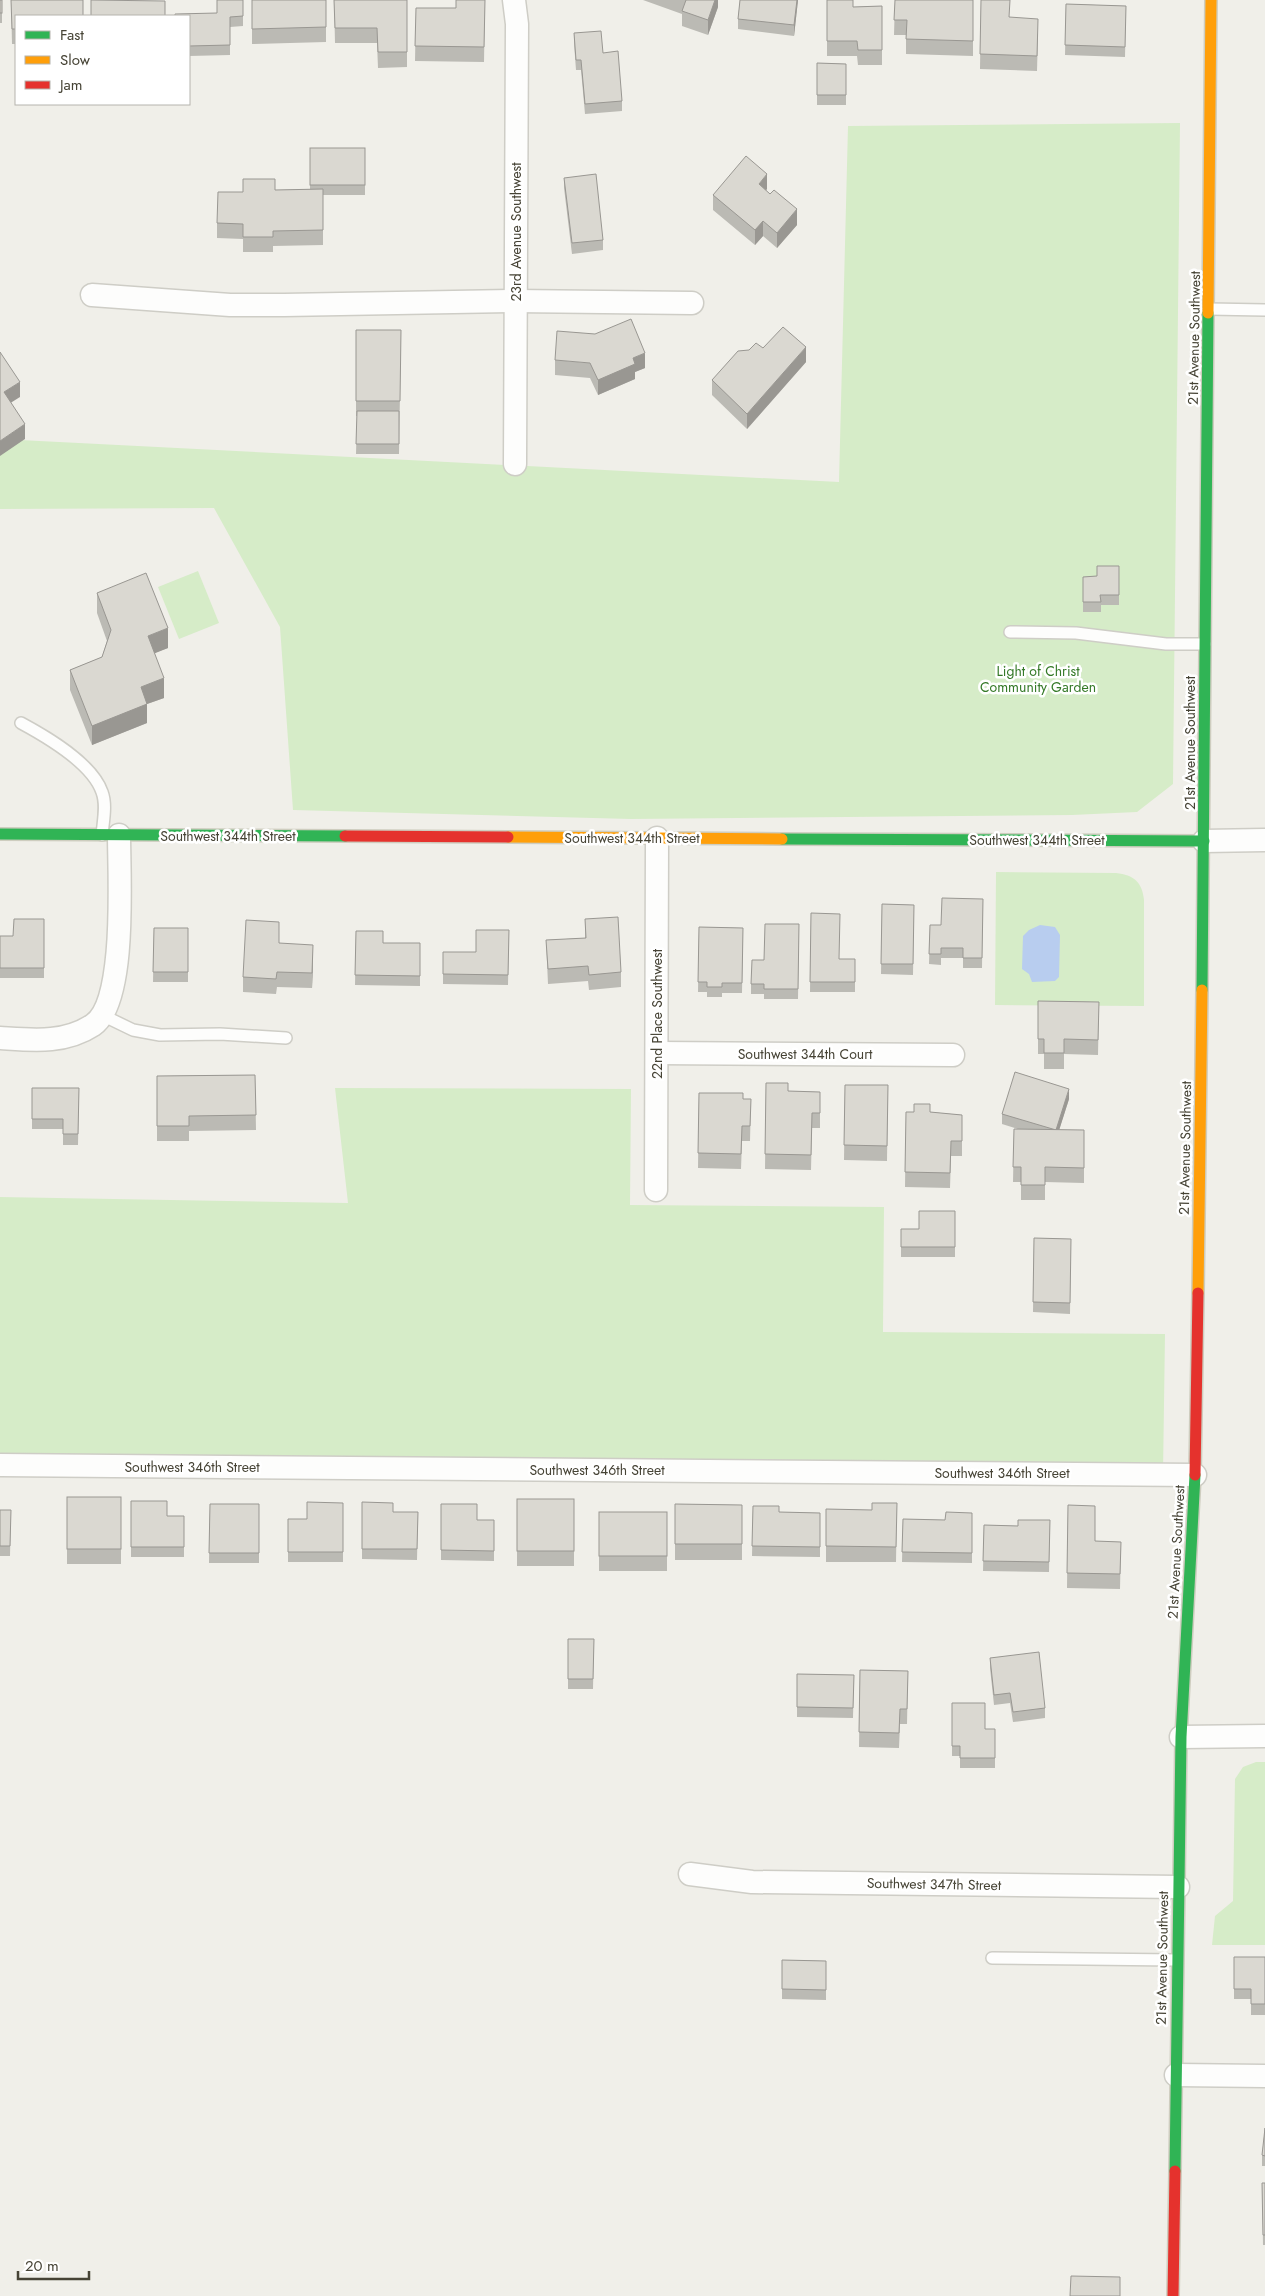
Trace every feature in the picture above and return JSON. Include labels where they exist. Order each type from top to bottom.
[{"type":"main road","name":"21st Avenue Southwest","points":[[1173,2296],[1181,1737],[1194,1475],[1204,841],[1211,0]]},
{"type":"main road","name":"Southwest 344th Street","points":[[0,834],[1204,841]]},
{"type":"street","name":"23rd Avenue Southwest","points":[[514,0],[517,24],[514,464]]},
{"type":"street","points":[[92,295],[230,305],[515,301],[692,303]]},
{"type":"street","points":[[0,1038],[57,1039],[81,1032],[99,1019],[116,974],[118,949],[111,835]]},
{"type":"street","name":"22nd Place Southwest","points":[[656,1190],[657,838]]},
{"type":"street","name":"Southwest 344th Street","points":[[1204,841],[1265,840]]},
{"type":"street","name":"Southwest 344th Court","points":[[657,1053],[953,1055]]},
{"type":"street","name":"Southwest 346th Street","points":[[0,1466],[1194,1475]]},
{"type":"street","points":[[1181,1737],[1265,1736]]},
{"type":"street","name":"Southwest 347th Street","points":[[690,1874],[752,1882],[1178,1888]]},
{"type":"street","points":[[1176,2075],[1265,2076]]},
{"type":"lane","points":[[1209,309],[1265,310]]},
{"type":"lane","points":[[1010,632],[1076,633],[1166,644],[1205,644]]},
{"type":"lane","points":[[21,723],[69,754],[94,776],[103,793],[111,835]]},
{"type":"lane","points":[[99,1019],[133,1030],[160,1035],[220,1034],[286,1038]]},
{"type":"lane","points":[[992,1958],[1178,1960]]},
{"type":"green space","name":"Light of Christ Community Garden","points":[[1180,123],[1173,784],[1137,812],[1072,815],[631,819],[293,810],[280,627],[214,508],[0,509],[0,439],[839,482],[848,126]]},
{"type":"green space","points":[[198,571],[219,623],[179,639],[158,587]]},
{"type":"green space","points":[[996,872],[1116,873],[1128,876],[1136,881],[1141,888],[1144,900],[1144,1006],[995,1005]]},
{"type":"green space","points":[[335,1088],[631,1089],[630,1205],[884,1207],[883,1332],[1165,1334],[1163,1474],[0,1465],[0,1197],[348,1203]]},
{"type":"green space","points":[[1256,1762],[1265,1762],[1265,1945],[1212,1945],[1215,1916],[1233,1901],[1235,1779],[1243,1767]]},
{"type":"water","points":[[1040,925],[1055,927],[1060,935],[1059,977],[1055,981],[1032,982],[1029,974],[1022,969],[1023,936],[1029,930]]},
{"type":"building","points":[[0,0],[2,0],[2,13],[0,13]]},
{"type":"building","points":[[11,0],[83,0],[83,15],[15,15],[15,29],[12,29]]},
{"type":"building","points":[[91,0],[165,1],[165,15],[91,15]]},
{"type":"building","points":[[217,0],[243,0],[243,16],[230,17],[230,45],[190,46],[190,15],[175,14],[217,13]]},
{"type":"building","points":[[252,0],[326,0],[326,27],[252,29]]},
{"type":"building","points":[[334,0],[407,0],[407,52],[378,52],[377,28],[335,28]]},
{"type":"building","points":[[456,0],[485,0],[484,47],[415,46],[416,8],[456,8]]},
{"type":"building","points":[[686,0],[715,0],[708,20],[682,11]]},
{"type":"building","points":[[740,0],[797,0],[794,25],[738,19]]},
{"type":"building","points":[[827,0],[853,0],[853,7],[882,6],[882,50],[858,50],[857,41],[827,41]]},
{"type":"building","points":[[895,0],[973,0],[973,41],[906,39],[907,20],[894,20]]},
{"type":"building","points":[[981,0],[1010,0],[1009,17],[1038,19],[1037,56],[980,54]]},
{"type":"building","points":[[1066,4],[1126,6],[1125,47],[1065,45]]},
{"type":"building","points":[[601,31],[603,53],[618,51],[622,101],[585,104],[581,60],[576,60],[574,33]]},
{"type":"building","points":[[817,63],[846,64],[846,95],[817,95]]},
{"type":"building","points":[[310,148],[365,148],[365,185],[310,185]]},
{"type":"building","points":[[746,156],[767,174],[759,184],[770,194],[774,190],[797,209],[777,233],[763,221],[755,230],[713,195]]},
{"type":"building","points":[[596,174],[603,240],[572,243],[564,178]]},
{"type":"building","points":[[243,179],[275,179],[275,190],[323,189],[323,230],[273,231],[273,237],[243,237],[243,224],[217,223],[218,192],[243,192]]},
{"type":"building","points":[[631,319],[645,353],[633,358],[635,364],[598,380],[590,363],[555,360],[557,331],[595,334]]},
{"type":"building","points":[[783,327],[806,347],[747,414],[712,380],[738,351],[749,350],[756,343],[763,348]]},
{"type":"building","points":[[356,330],[401,330],[400,401],[356,401]]},
{"type":"building","points":[[0,352],[20,382],[4,392],[25,424],[0,441]]},
{"type":"building","points":[[357,411],[399,411],[399,444],[356,444]]},
{"type":"building","points":[[1097,566],[1119,566],[1119,595],[1100,595],[1101,602],[1083,602],[1083,577],[1097,576]]},
{"type":"building","points":[[146,573],[168,628],[148,636],[164,678],[141,687],[147,704],[92,726],[70,670],[102,657],[111,630],[97,593]]},
{"type":"building","points":[[942,898],[983,899],[982,958],[963,958],[963,948],[941,948],[941,954],[929,954],[930,925],[941,925]]},
{"type":"building","points":[[882,904],[914,905],[913,964],[881,964]]},
{"type":"building","points":[[811,913],[840,914],[839,959],[855,959],[855,982],[810,982]]},
{"type":"building","points":[[618,917],[621,972],[589,975],[588,966],[548,969],[546,940],[586,938],[585,919]]},
{"type":"building","points":[[14,919],[44,919],[44,968],[0,968],[0,936],[13,936]]},
{"type":"building","points":[[246,920],[279,922],[279,943],[313,945],[312,973],[277,972],[276,979],[243,977]]},
{"type":"building","points":[[765,924],[799,924],[798,989],[764,989],[764,984],[751,984],[752,960],[764,960]]},
{"type":"building","points":[[699,927],[743,928],[742,983],[722,983],[722,987],[707,987],[707,982],[698,982]]},
{"type":"building","points":[[154,928],[188,928],[188,972],[153,972]]},
{"type":"building","points":[[476,930],[509,930],[508,975],[443,974],[443,952],[476,952]]},
{"type":"building","points":[[356,931],[383,931],[383,943],[420,943],[420,976],[355,975]]},
{"type":"building","points":[[1038,1001],[1099,1002],[1098,1040],[1064,1039],[1064,1053],[1044,1053],[1044,1039],[1038,1039]]},
{"type":"building","points":[[1015,1072],[1069,1089],[1056,1130],[1002,1114]]},
{"type":"building","points":[[255,1075],[256,1115],[189,1116],[189,1126],[157,1126],[157,1076]]},
{"type":"building","points":[[766,1083],[788,1083],[788,1091],[820,1092],[820,1113],[812,1113],[811,1155],[765,1154]]},
{"type":"building","points":[[845,1085],[888,1085],[887,1146],[844,1145]]},
{"type":"building","points":[[32,1088],[79,1088],[78,1134],[63,1134],[63,1119],[32,1119]]},
{"type":"building","points":[[699,1093],[743,1093],[743,1099],[751,1099],[750,1126],[742,1126],[741,1154],[698,1153]]},
{"type":"building","points":[[914,1104],[930,1104],[930,1112],[962,1115],[962,1141],[951,1141],[950,1173],[905,1172],[906,1112],[914,1112]]},
{"type":"building","points":[[1014,1129],[1084,1130],[1084,1168],[1045,1167],[1045,1185],[1021,1185],[1021,1167],[1013,1167]]},
{"type":"building","points":[[919,1211],[955,1211],[955,1247],[901,1247],[901,1229],[919,1229]]},
{"type":"building","points":[[1034,1238],[1071,1239],[1070,1303],[1033,1302]]},
{"type":"building","points":[[67,1497],[121,1497],[121,1549],[67,1549]]},
{"type":"building","points":[[517,1499],[574,1499],[574,1551],[517,1551]]},
{"type":"building","points":[[131,1501],[167,1501],[167,1516],[184,1516],[184,1547],[131,1547]]},
{"type":"building","points":[[307,1502],[343,1503],[343,1552],[288,1552],[288,1519],[307,1519]]},
{"type":"building","points":[[362,1502],[393,1503],[393,1512],[418,1512],[417,1549],[362,1549]]},
{"type":"building","points":[[872,1503],[897,1503],[896,1547],[826,1546],[826,1509],[872,1510]]},
{"type":"building","points":[[210,1504],[259,1504],[259,1553],[209,1553]]},
{"type":"building","points":[[441,1504],[477,1504],[477,1520],[494,1520],[494,1551],[441,1550]]},
{"type":"building","points":[[675,1504],[742,1505],[742,1544],[675,1544]]},
{"type":"building","points":[[1068,1505],[1095,1506],[1095,1541],[1121,1542],[1120,1574],[1067,1573]]},
{"type":"building","points":[[753,1506],[779,1506],[779,1512],[820,1513],[820,1547],[752,1546]]},
{"type":"building","points":[[0,1510],[11,1510],[10,1546],[0,1546]]},
{"type":"building","points":[[599,1512],[667,1512],[667,1556],[599,1556]]},
{"type":"building","points":[[946,1512],[972,1513],[972,1553],[902,1552],[903,1519],[945,1520]]},
{"type":"building","points":[[1018,1520],[1050,1520],[1049,1562],[983,1561],[984,1525],[1018,1526]]},
{"type":"building","points":[[568,1639],[594,1639],[593,1679],[568,1679]]},
{"type":"building","points":[[1039,1652],[1045,1708],[1013,1712],[1010,1693],[994,1695],[990,1658]]},
{"type":"building","points":[[860,1670],[908,1671],[907,1709],[900,1709],[899,1733],[859,1732]]},
{"type":"building","points":[[797,1674],[854,1675],[853,1708],[797,1707]]},
{"type":"building","points":[[952,1703],[985,1703],[985,1729],[995,1729],[995,1758],[960,1758],[960,1746],[952,1746]]},
{"type":"building","points":[[1234,1957],[1265,1957],[1265,2004],[1251,2004],[1251,1989],[1234,1989]]},
{"type":"building","points":[[782,1960],[826,1961],[826,1990],[782,1989]]},
{"type":"building","points":[[1265,2128],[1265,2156],[1262,2155]]},
{"type":"building","points":[[1262,2183],[1265,2183],[1265,2235],[1263,2235]]},
{"type":"building","points":[[1071,2276],[1120,2277],[1120,2296],[1070,2296]]},
{"type":"traffic: fast","points":[[1202,990],[1208,313]]},
{"type":"traffic: fast","points":[[0,834],[345,836]]},
{"type":"traffic: fast","points":[[782,839],[1204,841]]},
{"type":"traffic: fast","points":[[1175,2171],[1181,1737],[1195,1475]]},
{"type":"traffic: slow","points":[[1208,313],[1211,0]]},
{"type":"traffic: slow","points":[[508,837],[782,839]]},
{"type":"traffic: slow","points":[[1198,1293],[1202,990]]},
{"type":"traffic: jam","points":[[345,836],[508,837]]},
{"type":"traffic: jam","points":[[1195,1475],[1198,1293]]},
{"type":"traffic: jam","points":[[1173,2296],[1175,2171]]}]
